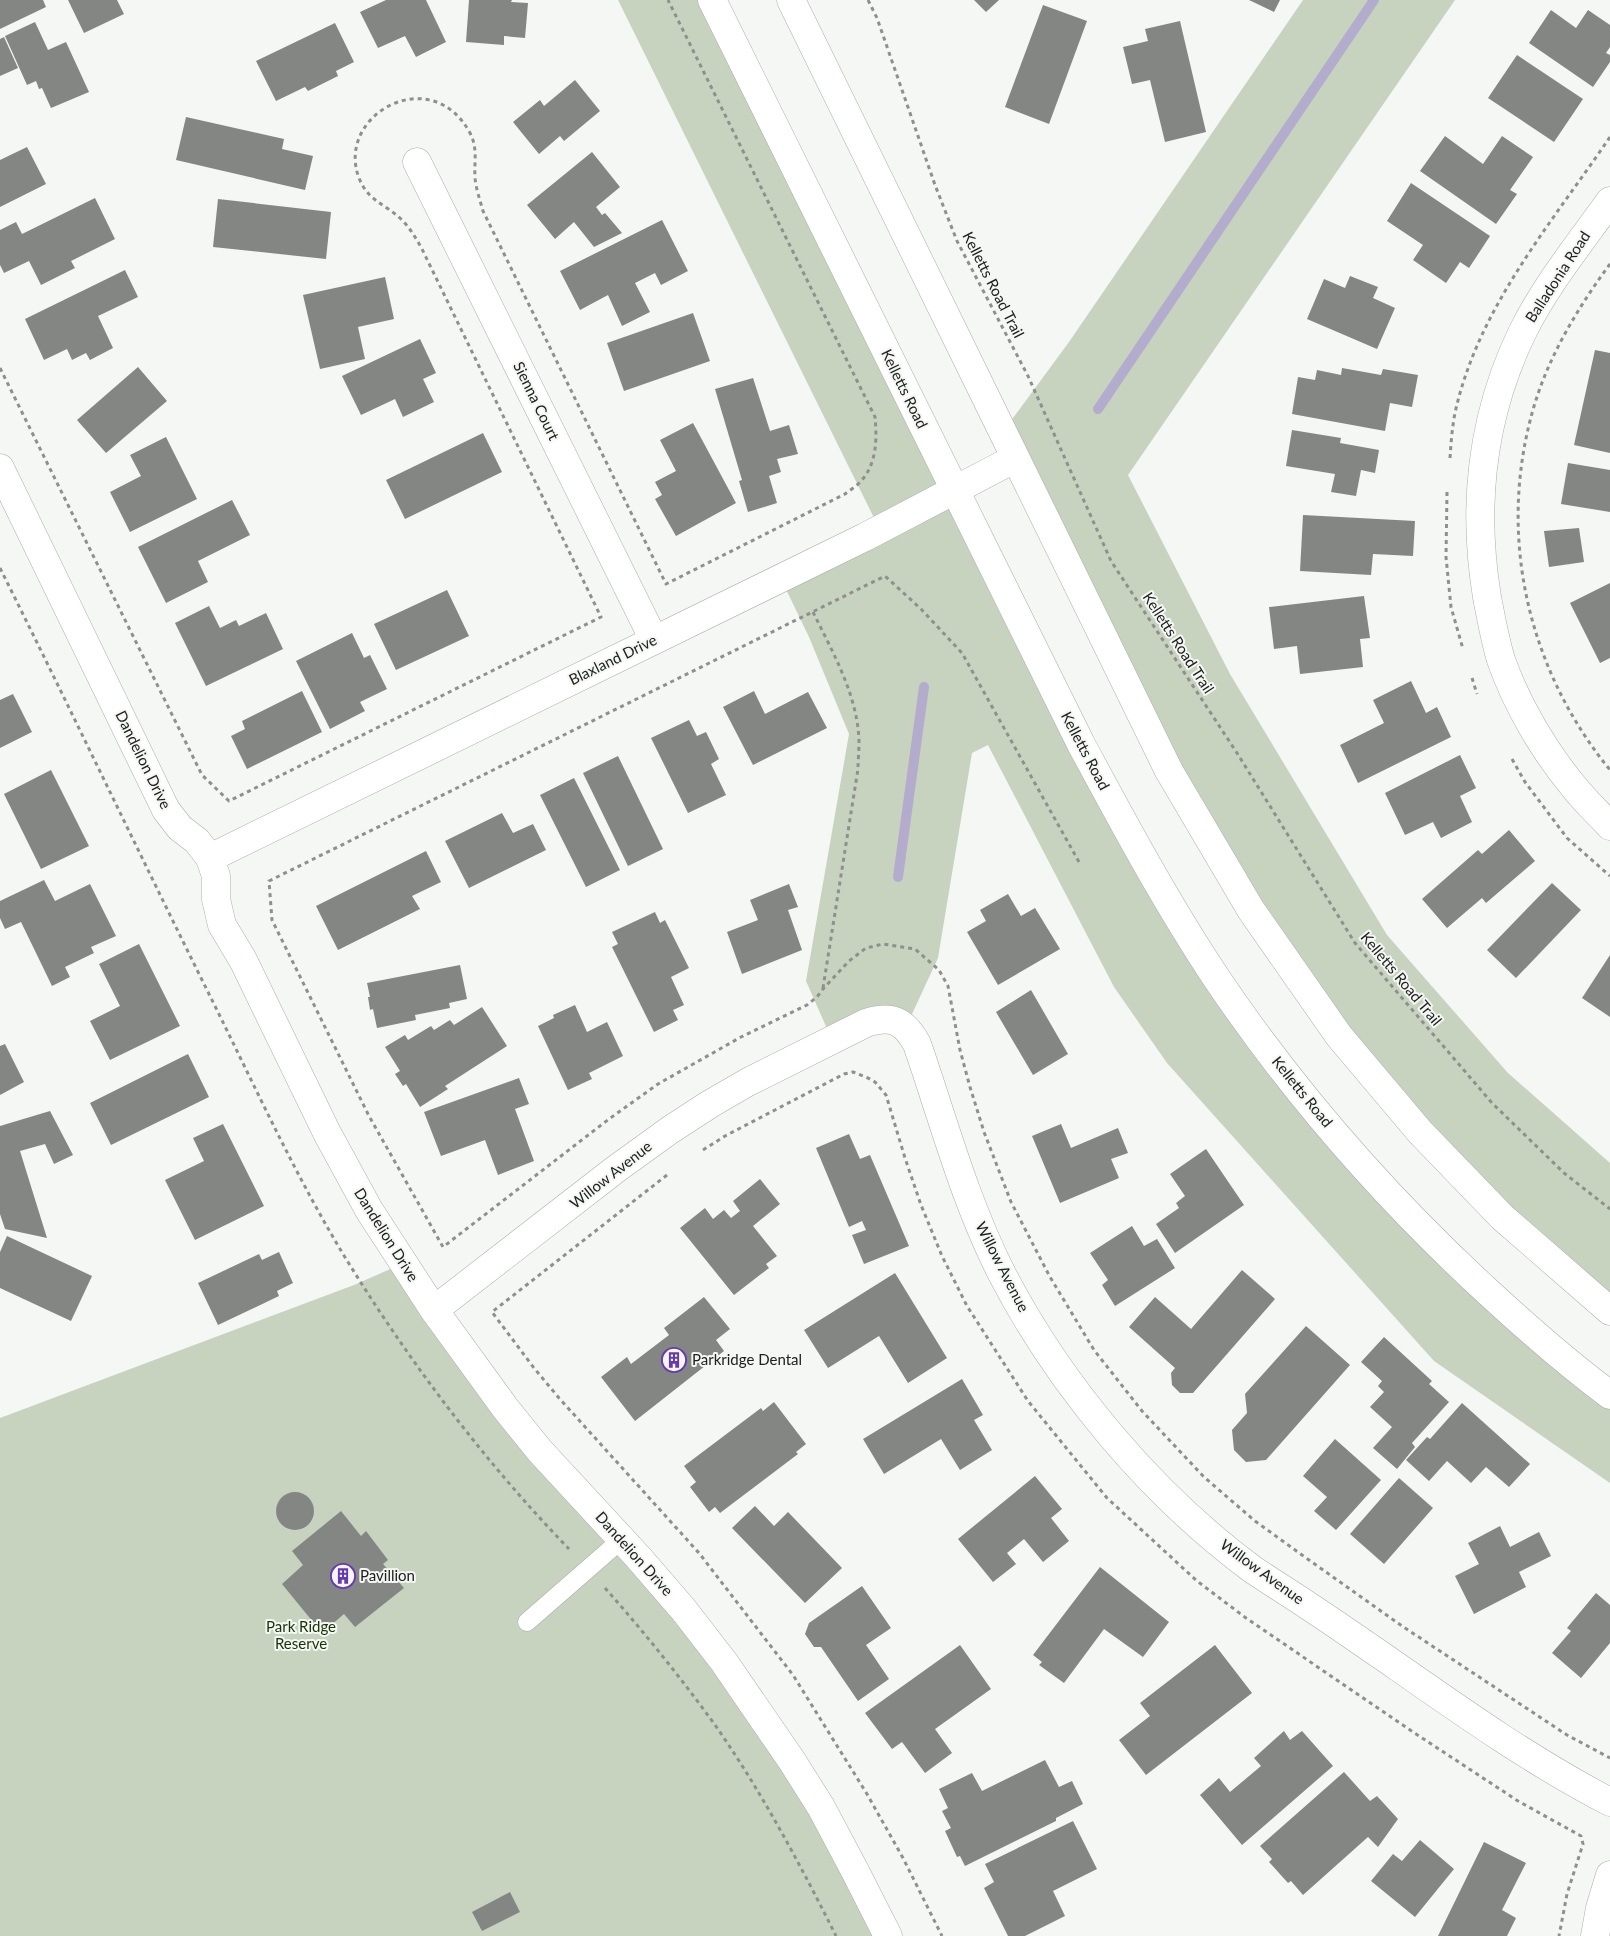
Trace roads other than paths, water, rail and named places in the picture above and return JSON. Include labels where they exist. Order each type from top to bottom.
[{"type":"street","name":"Kelletts Road","points":[[712,0],[955,491],[1023,624],[1062,707],[1144,863],[1217,979],[1308,1101],[1355,1156],[1438,1246],[1516,1318],[1610,1395]]},
{"type":"street","points":[[790,0],[1169,771],[1251,910],[1339,1036],[1420,1132],[1502,1217],[1610,1311]]},
{"type":"street","name":"Sienna Court","points":[[417,162],[654,640]]},
{"type":"street","name":"Balladonia Road","points":[[1610,201],[1544,296],[1516,348],[1495,403],[1487,436],[1479,510],[1480,545],[1484,577],[1491,620],[1502,660],[1521,705],[1545,747],[1574,787],[1610,826]]},
{"type":"street","name":"Blaxland Drive","points":[[210,858],[865,537],[1014,459]]},
{"type":"street","name":"Dandelion Drive","points":[[0,468],[166,810],[180,828],[197,841],[210,858],[216,876],[216,899],[222,925],[243,960],[348,1175],[369,1210],[434,1310],[506,1409],[540,1451],[683,1609],[724,1662],[772,1731],[821,1807],[888,1936]]},
{"type":"street","name":"Willow Avenue","points":[[434,1310],[616,1169],[710,1104],[748,1082],[866,1023],[887,1019],[898,1021],[906,1027],[917,1044],[966,1195],[1003,1274],[1046,1347],[1079,1395],[1150,1477],[1200,1526],[1253,1569],[1458,1708],[1561,1775],[1610,1802]]},
{"type":"street","points":[[1595,1936],[1600,1908],[1610,1875]]},
{"type":"lane","points":[[527,1622],[622,1540]]},
{"type":"waterway","points":[[1098,409],[1374,0]]},
{"type":"waterway","points":[[898,877],[924,687]]},
{"type":"place","name":"Parkridge Dental","points":[[674,1360]]},
{"type":"place","name":"Pavillion","points":[[343,1576]]},
{"type":"park label","name":"Park Ridge Reserve","points":[[301,1636]]}]
